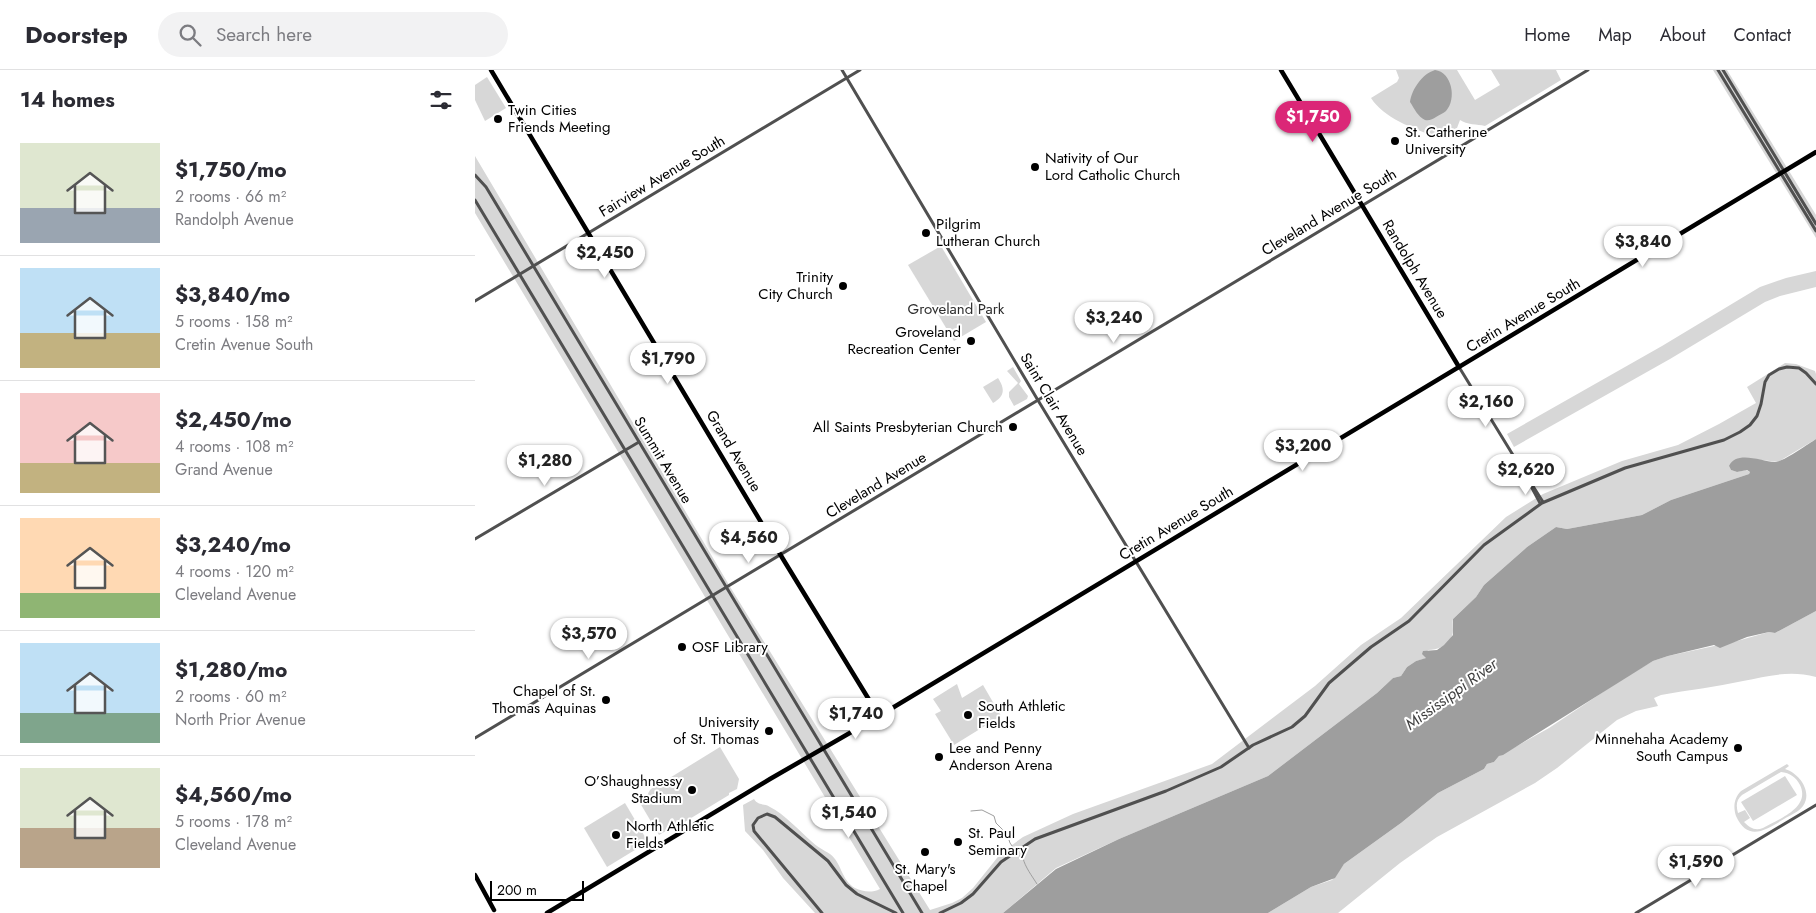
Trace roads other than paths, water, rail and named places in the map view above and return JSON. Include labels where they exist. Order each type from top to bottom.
[{"type":"main road","name":"Grand Avenue","points":[[491,70],[879,716]]},
{"type":"main road","name":"Randolph Avenue","points":[[1281,70],[1459,367]]},
{"type":"main road","name":"Cretin Avenue South","points":[[547,913],[1136,562],[1816,152]]},
{"type":"main road","points":[[475,875],[495,912]]},
{"type":"main road","points":[[475,881],[495,912]]},
{"type":"street","name":"Saint Clair Avenue","points":[[842,70],[1249,748]]},
{"type":"street","name":"Fairview Avenue South","points":[[475,301],[860,70]]},
{"type":"street","name":"Cleveland Avenue South","points":[[1159,328],[1588,70]]},
{"type":"street","points":[[1718,70],[1816,224]]},
{"type":"street","points":[[1723,70],[1816,231]]},
{"type":"street","name":"Summit Avenue","points":[[475,175],[486,187],[922,913]]},
{"type":"street","name":"Summit Avenue","points":[[475,200],[903,913]]},
{"type":"street","name":"Cleveland Avenue","points":[[475,738],[1159,328]]},
{"type":"street","points":[[941,913],[961,903],[973,894],[1001,862],[1025,845],[1052,832],[1166,792],[1227,764],[1249,748],[1292,728],[1305,716],[1319,694],[1329,683],[1371,647],[1409,621],[1484,545],[1542,503],[1625,468],[1720,441],[1741,432],[1750,426],[1757,416],[1765,382],[1779,368],[1787,366],[1799,368],[1816,384]]},
{"type":"street","name":"Randolph Avenue","points":[[1459,367],[1542,503]]},
{"type":"street","points":[[475,540],[639,442]]},
{"type":"street","points":[[1636,913],[1816,805]]},
{"type":"street","points":[[821,913],[755,831],[753,825],[758,818],[767,814],[775,817],[828,862],[857,894],[896,913]]},
{"type":"water","points":[[1435,70],[1441,72],[1449,81],[1452,93],[1451,100],[1445,112],[1432,119],[1425,120],[1418,115],[1410,102],[1418,83]]},
{"type":"water","name":"Mississippi River","points":[[1816,439],[1816,611],[1775,633],[1769,632],[1747,637],[1720,648],[1714,645],[1653,661],[1499,756],[1494,762],[1487,764],[1484,769],[1438,793],[1401,823],[1344,864],[1335,878],[1311,887],[1268,913],[1003,913],[1056,869],[1119,839],[1268,776],[1377,693],[1393,678],[1401,676],[1407,667],[1416,661],[1426,658],[1422,654],[1423,651],[1437,650],[1444,645],[1453,635],[1453,619],[1476,597],[1484,585],[1527,547],[1556,527],[1567,529],[1642,515],[1671,500],[1749,474],[1750,472],[1747,470],[1737,472],[1731,470],[1729,466],[1737,458],[1743,457],[1775,462],[1789,456]]},
{"type":"waterway","points":[[971,811],[982,810],[994,816],[996,823],[1007,834],[1010,843],[1020,857],[1023,858],[1037,884]]},
{"type":"place","name":"Twin Cities Friends Meeting","points":[[498,119]]},
{"type":"place","name":"St. Catherine University","points":[[1395,141]]},
{"type":"place","name":"Nativity of Our Lord Catholic Church","points":[[1035,167]]},
{"type":"place","name":"Pilgrim Lutheran Church","points":[[926,233]]},
{"type":"place","name":"Trinity City Church","points":[[843,286]]},
{"type":"place","name":"Groveland Recreation Center","points":[[971,341]]},
{"type":"place","name":"All Saints Presbyterian Church","points":[[1013,427]]},
{"type":"place","name":"OSF Library","points":[[682,647]]},
{"type":"place","name":"Chapel of St. Thomas Aquinas","points":[[606,700]]},
{"type":"place","name":"South Athletic Fields","points":[[968,715]]},
{"type":"place","name":"University of St. Thomas","points":[[769,731]]},
{"type":"place","name":"Minnehaha Academy South Campus","points":[[1738,748]]},
{"type":"place","name":"Lee and Penny Anderson Arena","points":[[939,757]]},
{"type":"place","name":"O’Shaughnessy Stadium","points":[[692,790]]},
{"type":"place","name":"North Athletic Fields","points":[[616,835]]},
{"type":"place","name":"St. Paul Seminary","points":[[958,842]]},
{"type":"place","name":"St. Mary's Chapel","points":[[925,852]]},
{"type":"park label","name":"Groveland Park","points":[[956,309]]}]
